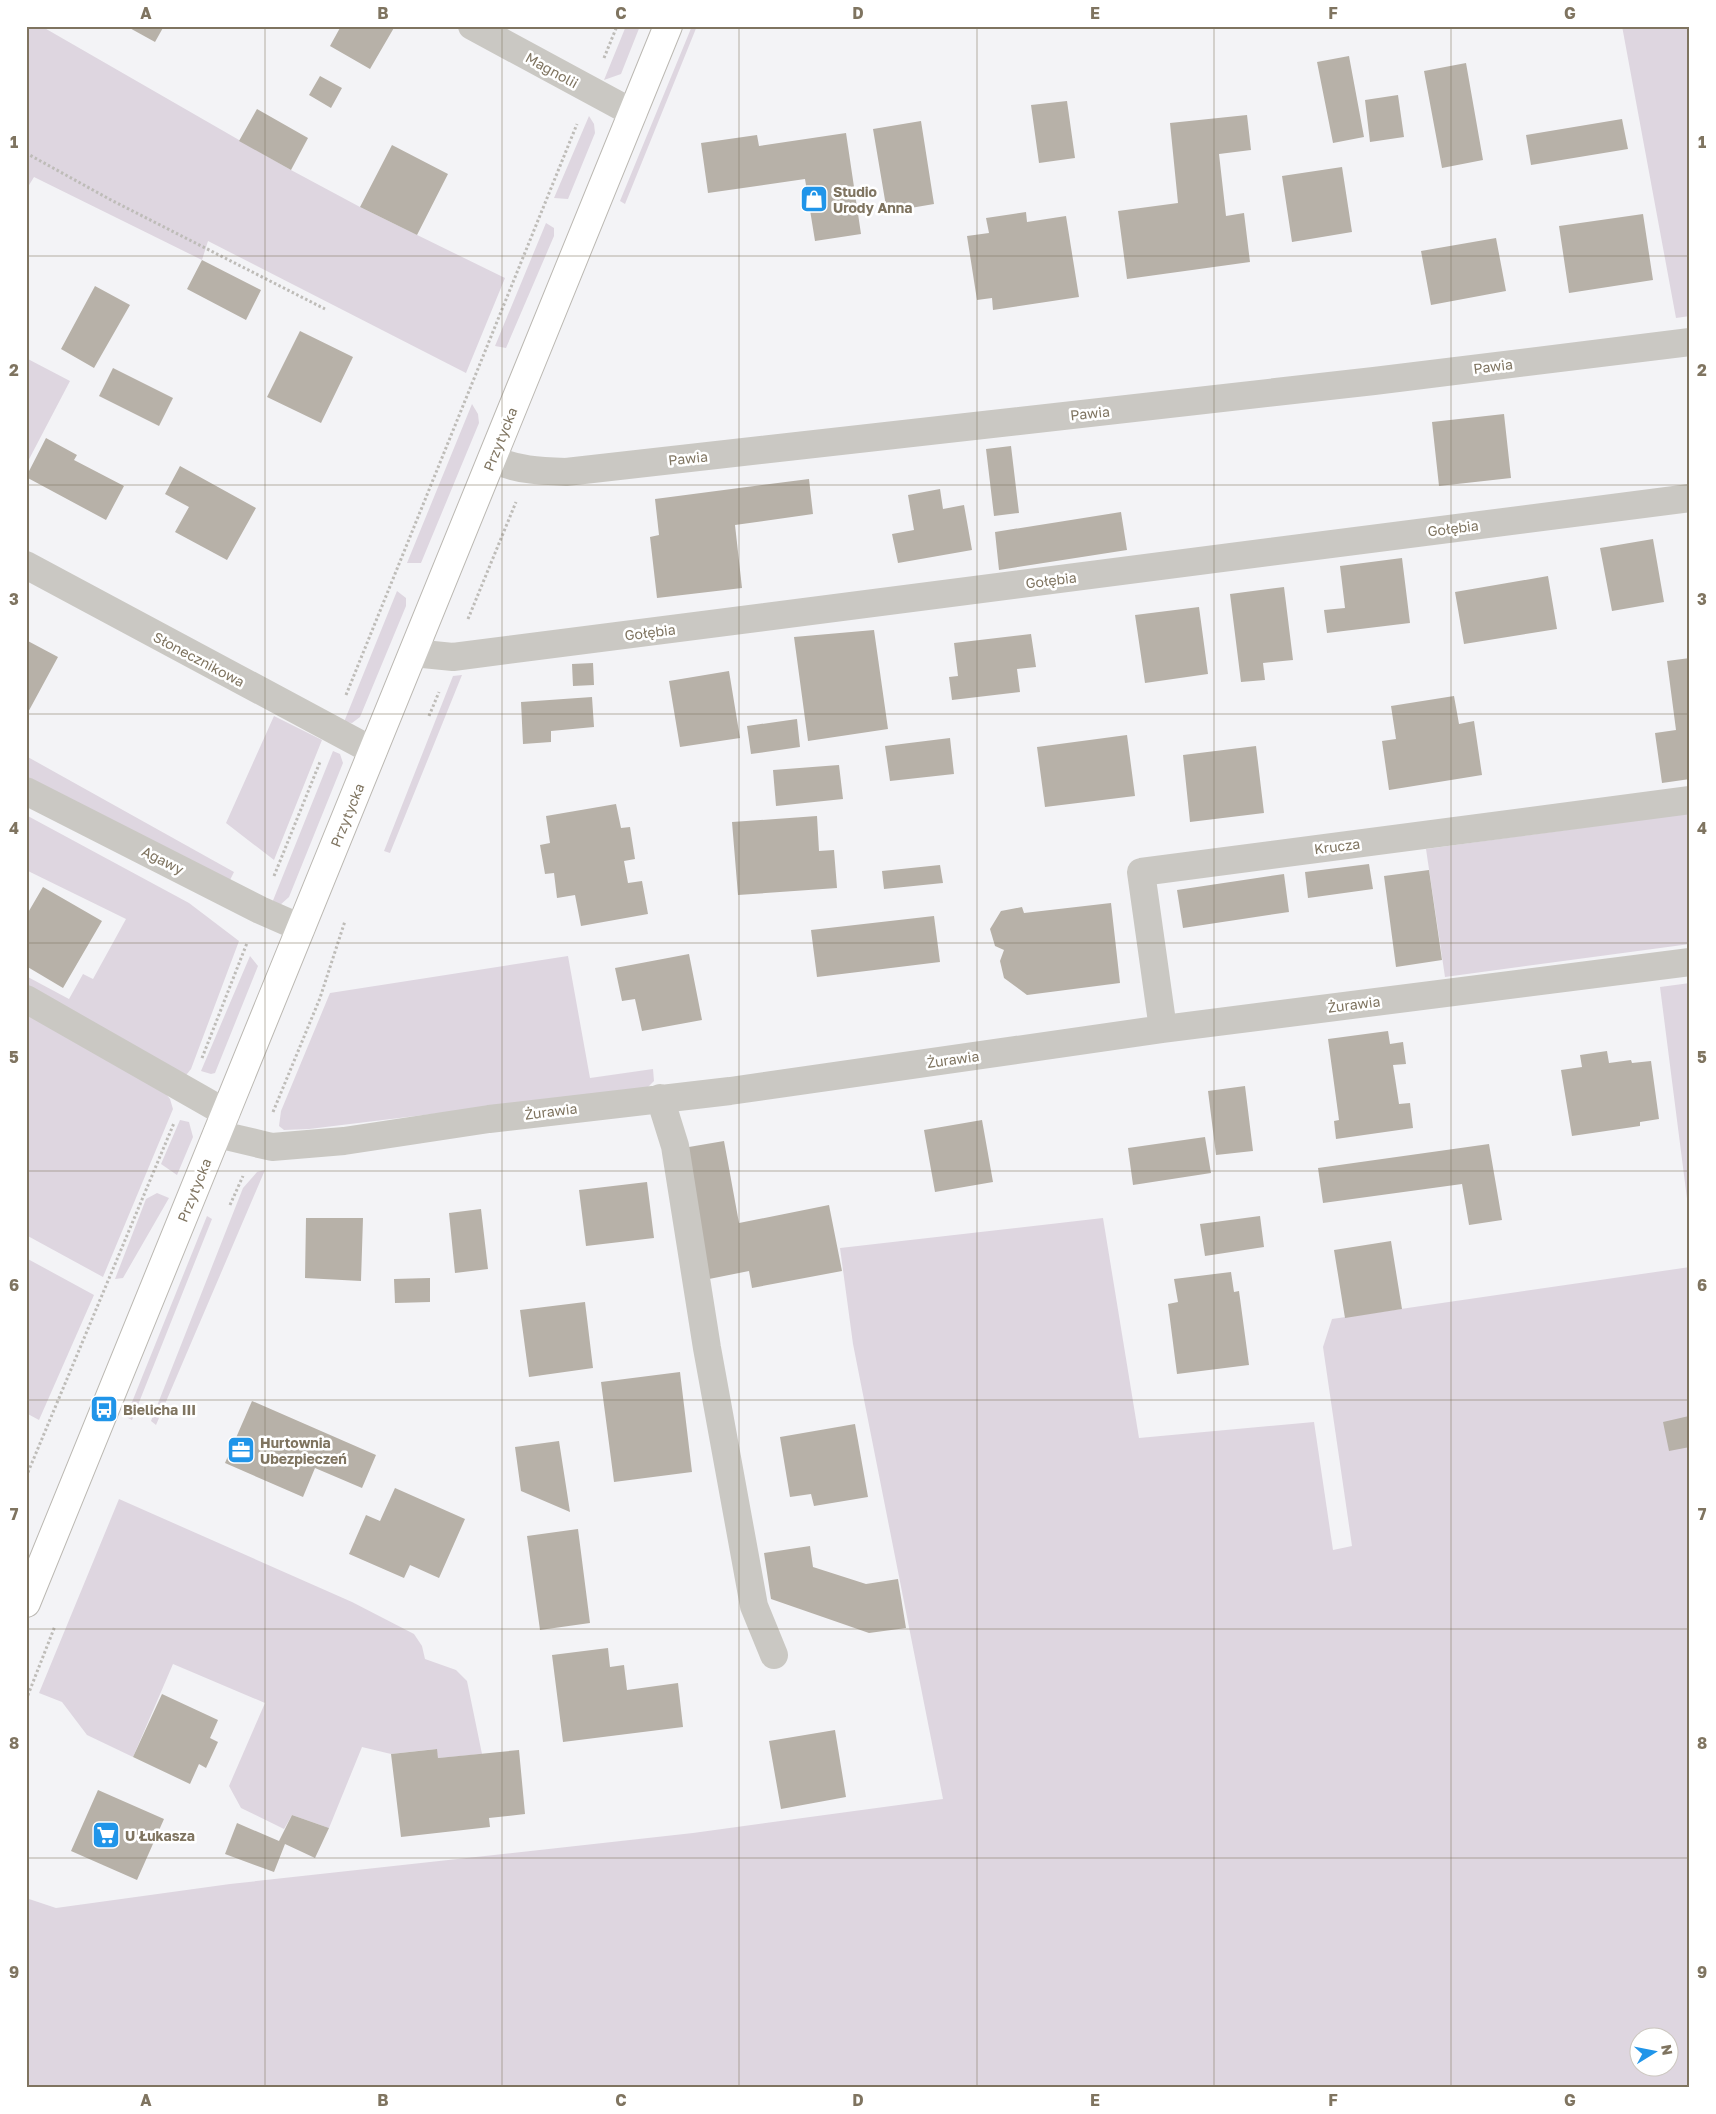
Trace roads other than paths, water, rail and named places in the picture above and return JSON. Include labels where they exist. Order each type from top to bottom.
[{"type":"main road","name":"Przytycka","points":[[26,1603],[668,26]]},
{"type":"street","name":"Magnolii","points":[[472,26],[634,113]]},
{"type":"street","name":"Pawia","points":[[492,459],[529,471],[566,472],[1374,381],[1690,342]]},
{"type":"street","name":"Gołębia","points":[[413,653],[453,657],[1690,498]]},
{"type":"street","name":"Słonecznikowa","points":[[26,566],[373,751]]},
{"type":"street","name":"Agawy","points":[[26,791],[260,910],[301,928]]},
{"type":"street","name":"Krucza","points":[[1163,1029],[1141,872],[1690,800]]},
{"type":"street","name":"Żurawia","points":[[26,999],[221,1123],[272,1147],[344,1141],[489,1118],[730,1090],[1163,1029],[1690,962]]},
{"type":"street","points":[[660,1098],[675,1146],[707,1348],[754,1606],[774,1655]]},
{"type":"place","name":"Studio Urody Anna","points":[[814,199]]},
{"type":"place","name":"Bielicha III","points":[[104,1409]]},
{"type":"place","name":"Hurtownia Ubezpieczeń","points":[[241,1450]]},
{"type":"place","name":"U Łukasza","points":[[106,1835]]}]
